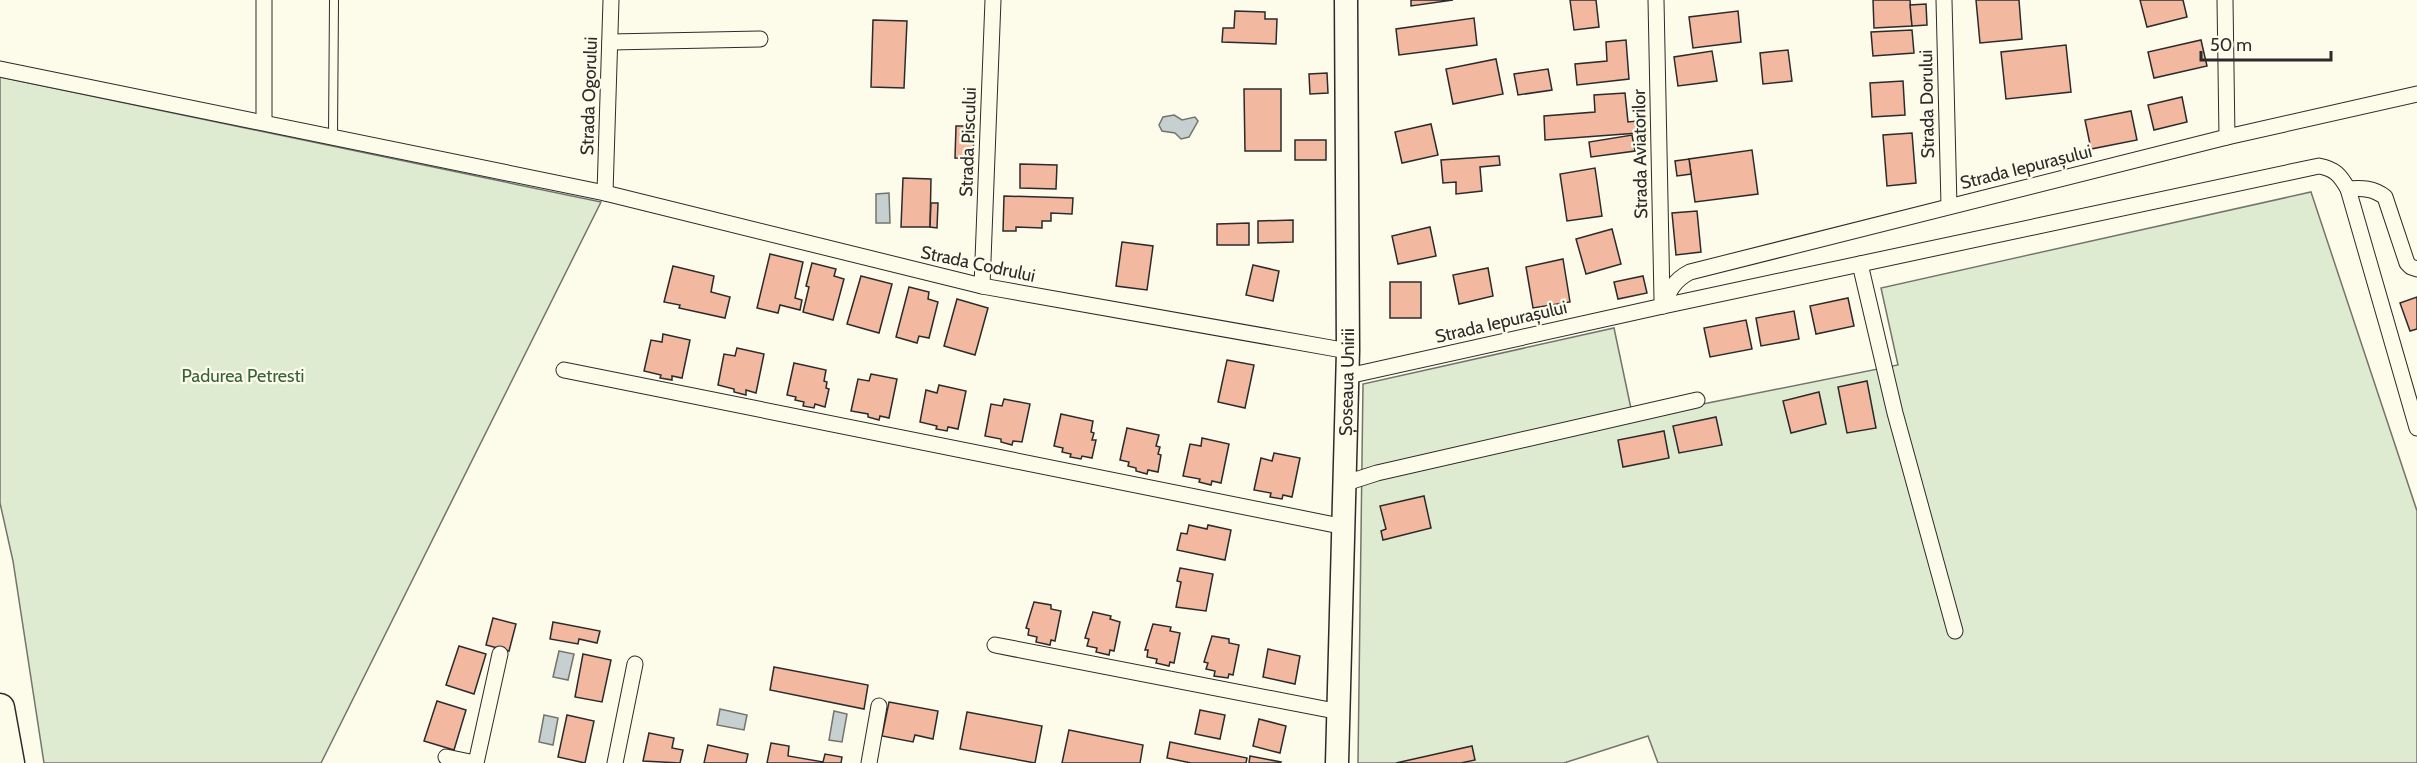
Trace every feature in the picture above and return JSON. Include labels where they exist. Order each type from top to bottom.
[{"type":"highway","points":[[0,708],[10,763]]},
{"type":"main road","name":"Șoseaua Unirii","points":[[1337,763],[1348,376],[1346,0]]},
{"type":"street","points":[[264,0],[264,122]]},
{"type":"street","name":"Strada Ogorului","points":[[605,193],[611,0]]},
{"type":"street","name":"Strada Piscului","points":[[982,286],[993,0]]},
{"type":"street","name":"Strada Aviatorilor","points":[[1656,0],[1663,306]]},
{"type":"street","name":"Strada Dorului","points":[[1944,0],[1949,207]]},
{"type":"street","points":[[2225,0],[2227,137]]},
{"type":"street","points":[[610,42],[760,39]]},
{"type":"street","name":"Strada Codrului","points":[[0,69],[605,193],[982,286],[1348,351]]},
{"type":"street","name":"Strada Iepurașului","points":[[1663,306],[1672,286],[1680,277],[1690,273],[2227,137],[2417,94]]},
{"type":"street","name":"Strada Iepurașului","points":[[1348,376],[1663,306],[2319,166],[2330,168],[2344,182],[2376,190],[2385,197],[2407,263],[2417,269]]},
{"type":"street","points":[[2344,182],[2417,428]]},
{"type":"street","points":[[1860,264],[1892,402],[1955,631]]},
{"type":"street","points":[[564,370],[1345,527]]},
{"type":"street","points":[[1346,483],[1377,473],[1697,400]]},
{"type":"street","points":[[995,645],[1340,712]]},
{"type":"street","points":[[446,758],[475,763],[501,654]]},
{"type":"street","points":[[615,763],[635,664]]},
{"type":"street","points":[[869,763],[879,706]]},
{"type":"lane","points":[[333,136],[334,0]]},
{"type":"green space","name":"Padurea Petresti","points":[[0,77],[601,202],[321,763],[44,763],[13,561],[0,503]]},
{"type":"green space","points":[[2311,192],[2417,511],[2417,763],[1658,763],[1648,736],[1564,763],[1358,763],[1363,384],[1614,328],[1633,418],[1898,365],[1881,288]]},
{"type":"shaded area","points":[[1174,115],[1182,120],[1195,117],[1198,121],[1189,137],[1181,139],[1175,133],[1162,131],[1159,125],[1163,117]]},
{"type":"shaded area","points":[[889,193],[890,223],[876,223],[876,194]]},
{"type":"shaded area","points":[[559,651],[574,654],[568,680],[553,677]]},
{"type":"shaded area","points":[[720,709],[747,715],[744,730],[717,725]]},
{"type":"shaded area","points":[[834,711],[847,714],[842,742],[829,740]]},
{"type":"shaded area","points":[[544,715],[558,718],[553,745],[539,742]]},
{"type":"building","points":[[1411,0],[1453,0],[1411,6]]},
{"type":"building","points":[[1570,0],[1596,0],[1599,27],[1574,30]]},
{"type":"building","points":[[1873,0],[1910,0],[1912,26],[1874,28]]},
{"type":"building","points":[[1976,0],[2019,0],[2022,39],[1980,43]]},
{"type":"building","points":[[2140,0],[2183,0],[2187,17],[2147,27]]},
{"type":"building","points":[[1926,4],[1927,25],[1912,26],[1910,5]]},
{"type":"building","points":[[1235,11],[1265,12],[1265,19],[1277,19],[1276,44],[1222,42],[1223,28],[1234,28]]},
{"type":"building","points":[[1738,11],[1741,42],[1693,48],[1689,17]]},
{"type":"building","points":[[1474,18],[1477,45],[1399,55],[1396,29]]},
{"type":"building","points":[[873,20],[907,21],[904,88],[871,87]]},
{"type":"building","points":[[1912,30],[1914,53],[1873,56],[1871,32]]},
{"type":"building","points":[[1626,40],[1629,79],[1577,85],[1575,64],[1607,61],[1606,42]]},
{"type":"building","points":[[2201,40],[2207,66],[2154,78],[2148,52]]},
{"type":"building","points":[[2066,45],[2071,92],[2006,99],[2001,52]]},
{"type":"building","points":[[1788,50],[1792,81],[1763,84],[1760,53]]},
{"type":"building","points":[[1712,51],[1717,81],[1678,86],[1674,57]]},
{"type":"building","points":[[1496,59],[1503,94],[1453,104],[1446,69]]},
{"type":"building","points":[[1548,69],[1552,90],[1518,95],[1514,74]]},
{"type":"building","points":[[1327,73],[1328,93],[1310,94],[1309,74]]},
{"type":"building","points":[[1903,81],[1905,115],[1872,117],[1870,83]]},
{"type":"building","points":[[1244,89],[1281,89],[1281,151],[1245,151]]},
{"type":"building","points":[[1625,93],[1628,122],[1637,121],[1638,133],[1545,140],[1544,116],[1595,112],[1594,95]]},
{"type":"building","points":[[2182,97],[2187,122],[2154,130],[2148,105]]},
{"type":"building","points":[[2131,111],[2137,140],[2091,149],[2085,120]]},
{"type":"building","points":[[1431,124],[1438,155],[1402,163],[1395,132]]},
{"type":"building","points":[[956,126],[974,126],[973,159],[955,158]]},
{"type":"building","points":[[1912,133],[1916,183],[1887,186],[1883,135]]},
{"type":"building","points":[[1632,135],[1635,151],[1591,157],[1589,142]]},
{"type":"building","points":[[1295,140],[1326,140],[1326,160],[1295,160]]},
{"type":"building","points":[[1752,150],[1758,194],[1695,202],[1689,159]]},
{"type":"building","points":[[1499,156],[1500,165],[1480,167],[1482,191],[1456,194],[1456,182],[1443,183],[1441,160]]},
{"type":"building","points":[[1689,159],[1691,174],[1677,176],[1675,161]]},
{"type":"building","points":[[1020,164],[1057,165],[1056,189],[1020,188]]},
{"type":"building","points":[[1595,168],[1602,216],[1567,221],[1560,174]]},
{"type":"building","points":[[903,178],[931,179],[930,227],[901,227]]},
{"type":"building","points":[[1004,196],[1073,198],[1072,214],[1051,213],[1051,221],[1042,221],[1042,228],[1016,227],[1016,231],[1003,231]]},
{"type":"building","points":[[931,203],[938,203],[937,228],[930,227]]},
{"type":"building","points":[[1697,211],[1701,252],[1676,255],[1672,213]]},
{"type":"building","points":[[1293,220],[1293,242],[1258,243],[1258,221]]},
{"type":"building","points":[[1249,223],[1249,245],[1217,245],[1217,224]]},
{"type":"building","points":[[1430,227],[1436,256],[1398,264],[1392,236]]},
{"type":"building","points":[[1612,229],[1621,264],[1586,274],[1576,239]]},
{"type":"building","points":[[1122,242],[1153,246],[1147,290],[1116,286]]},
{"type":"building","points":[[770,254],[803,262],[795,298],[802,300],[800,310],[780,305],[778,313],[757,308]]},
{"type":"building","points":[[1563,259],[1570,302],[1533,308],[1526,267]]},
{"type":"building","points":[[812,263],[836,269],[834,276],[844,279],[833,320],[803,312]]},
{"type":"building","points":[[1253,265],[1279,271],[1273,301],[1246,295]]},
{"type":"building","points":[[673,266],[714,276],[711,292],[730,297],[725,318],[679,308],[680,305],[664,302]]},
{"type":"building","points":[[1488,268],[1493,296],[1459,304],[1453,275]]},
{"type":"building","points":[[861,276],[892,284],[879,333],[847,324]]},
{"type":"building","points":[[1643,276],[1647,293],[1618,299],[1614,282]]},
{"type":"building","points":[[1390,282],[1421,282],[1421,318],[1390,318]]},
{"type":"building","points":[[909,287],[929,292],[928,299],[938,302],[929,338],[919,336],[917,343],[896,337]]},
{"type":"building","points":[[2417,297],[2417,329],[2410,331],[2400,303]]},
{"type":"building","points":[[1848,298],[1854,326],[1816,334],[1810,306]]},
{"type":"building","points":[[957,299],[988,308],[975,355],[944,346]]},
{"type":"building","points":[[1794,311],[1799,339],[1761,346],[1756,318]]},
{"type":"building","points":[[1746,320],[1752,349],[1710,357],[1704,328]]},
{"type":"building","points":[[663,334],[690,340],[682,378],[672,376],[672,380],[660,378],[661,375],[644,371],[651,340],[662,342]]},
{"type":"building","points":[[737,348],[764,354],[756,393],[746,390],[746,395],[718,385],[724,354],[735,356]]},
{"type":"building","points":[[1227,360],[1254,365],[1245,408],[1218,402]]},
{"type":"building","points":[[794,363],[826,370],[824,381],[827,382],[826,388],[829,389],[825,407],[815,404],[814,408],[803,406],[804,402],[787,395]]},
{"type":"building","points":[[871,374],[897,379],[889,418],[880,416],[879,420],[868,417],[868,414],[851,411],[858,379],[869,381]]},
{"type":"building","points":[[1867,381],[1876,428],[1847,433],[1838,387]]},
{"type":"building","points":[[939,385],[966,391],[958,429],[948,427],[947,431],[936,429],[937,426],[920,422],[926,390],[937,393]]},
{"type":"building","points":[[1819,392],[1826,424],[1791,433],[1783,401]]},
{"type":"building","points":[[1004,399],[1030,404],[1022,442],[1013,441],[1012,445],[1001,442],[1001,439],[985,436],[991,404],[1002,406]]},
{"type":"building","points":[[1061,414],[1093,421],[1092,440],[1096,440],[1092,458],[1070,457],[1071,454],[1062,452],[1063,448],[1054,446]]},
{"type":"building","points":[[1716,417],[1722,445],[1679,453],[1673,426]]},
{"type":"building","points":[[1127,428],[1159,435],[1156,446],[1160,447],[1158,454],[1161,455],[1158,472],[1148,470],[1147,474],[1136,471],[1136,468],[1128,466],[1129,462],[1120,460]]},
{"type":"building","points":[[1664,431],[1669,458],[1623,467],[1618,440]]},
{"type":"building","points":[[1202,438],[1229,444],[1221,483],[1212,481],[1211,485],[1199,482],[1200,479],[1183,476],[1190,444],[1201,446]]},
{"type":"building","points":[[1274,453],[1300,458],[1292,497],[1283,495],[1282,499],[1270,497],[1271,493],[1254,490],[1261,458],[1272,461]]},
{"type":"building","points":[[1424,496],[1431,528],[1383,540],[1381,531],[1386,529],[1380,506]]},
{"type":"building","points":[[1189,525],[1207,529],[1208,525],[1231,530],[1225,560],[1177,550],[1181,533],[1187,534]]},
{"type":"building","points":[[1180,568],[1213,574],[1206,611],[1176,607],[1181,582],[1177,581]]},
{"type":"building","points":[[1034,602],[1051,605],[1051,609],[1061,611],[1055,641],[1051,640],[1050,645],[1036,642],[1037,637],[1028,635],[1029,629],[1026,628]]},
{"type":"building","points":[[1093,612],[1111,616],[1110,619],[1120,622],[1114,651],[1110,650],[1109,655],[1096,652],[1097,648],[1087,646],[1089,639],[1085,638]]},
{"type":"building","points":[[493,618],[516,624],[509,651],[486,645]]},
{"type":"building","points":[[553,622],[600,631],[597,643],[579,639],[578,644],[550,639]]},
{"type":"building","points":[[1153,624],[1171,627],[1170,631],[1180,633],[1174,663],[1170,662],[1169,666],[1156,663],[1157,659],[1147,657],[1148,650],[1145,650]]},
{"type":"building","points":[[1212,636],[1229,639],[1229,643],[1239,645],[1233,675],[1229,674],[1228,678],[1214,676],[1215,671],[1206,669],[1208,663],[1204,662]]},
{"type":"building","points":[[459,646],[486,654],[474,694],[446,685]]},
{"type":"building","points":[[1268,649],[1300,656],[1295,684],[1263,677]]},
{"type":"building","points":[[583,654],[611,660],[602,702],[575,697]]},
{"type":"building","points":[[774,667],[868,685],[864,709],[770,690]]},
{"type":"building","points":[[437,701],[466,710],[454,750],[424,741]]},
{"type":"building","points":[[889,702],[938,711],[933,739],[915,735],[913,742],[882,736]]},
{"type":"building","points":[[1200,710],[1225,715],[1220,739],[1195,734]]},
{"type":"building","points":[[967,712],[1042,726],[1035,763],[960,749]]},
{"type":"building","points":[[567,715],[594,721],[585,763],[558,757]]},
{"type":"building","points":[[1259,719],[1286,726],[1280,753],[1253,746]]},
{"type":"building","points":[[1069,730],[1143,745],[1140,763],[1062,763]]},
{"type":"building","points":[[649,733],[674,738],[672,748],[683,750],[680,763],[643,761]]},
{"type":"building","points":[[1170,742],[1247,758],[1246,763],[1191,763],[1167,758]]},
{"type":"building","points":[[771,743],[789,746],[788,756],[823,762],[825,754],[842,757],[841,763],[767,763]]},
{"type":"building","points":[[708,745],[748,754],[746,763],[704,763]]},
{"type":"building","points":[[1472,746],[1475,760],[1461,763],[1396,763]]},
{"type":"building","points":[[1250,756],[1281,762],[1249,763]]}]
